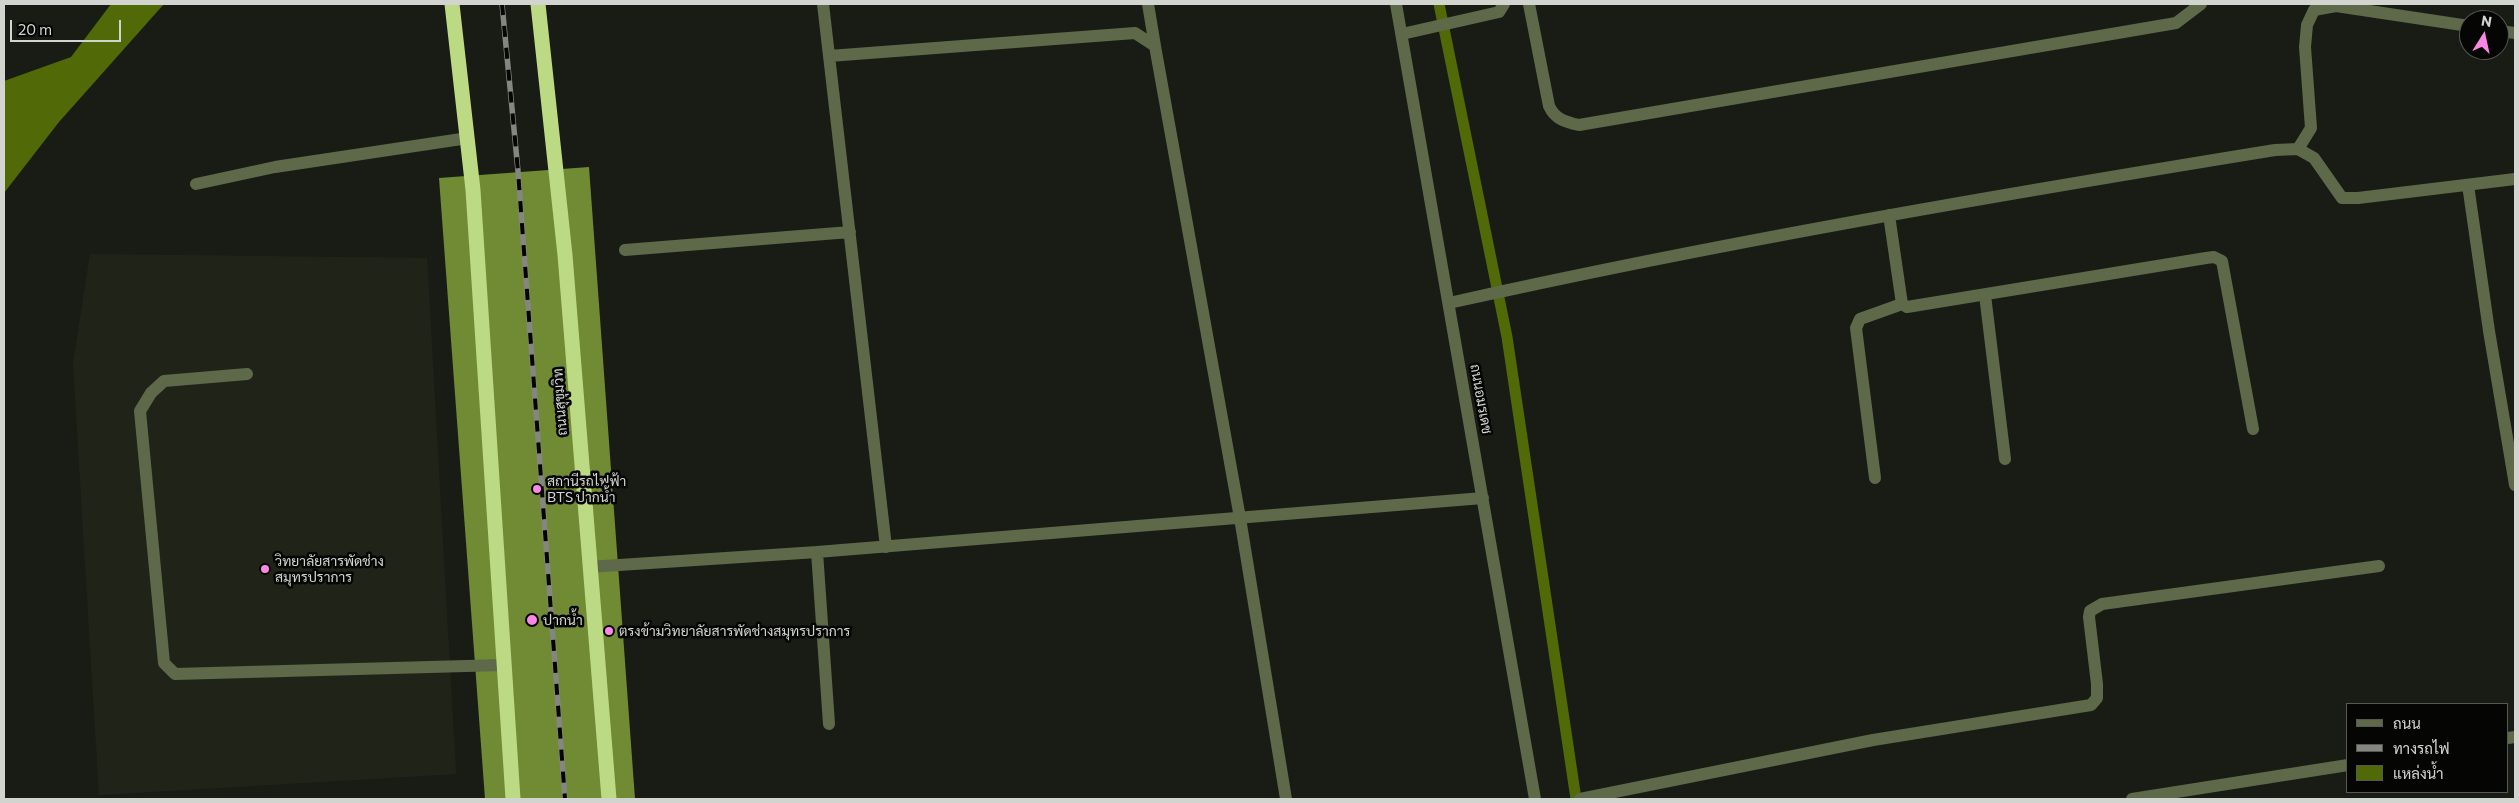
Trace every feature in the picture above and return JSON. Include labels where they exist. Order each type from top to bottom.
[{"type":"highway","points":[[452,4],[468,138],[513,799]]},
{"type":"highway","name":"ถนนสุขุมวิท","points":[[538,4],[565,255],[609,799]]},
{"type":"street","points":[[823,4],[886,547]]},
{"type":"street","points":[[1148,4],[1240,518],[1286,799]]},
{"type":"street","name":"ถนนอมรเดช","points":[[1396,4],[1535,799]]},
{"type":"street","points":[[1402,34],[1499,12],[1504,4]]},
{"type":"street","points":[[1529,4],[1549,106],[1553,115],[1569,123],[1579,125],[2176,24],[2202,4]]},
{"type":"street","points":[[2298,149],[2310,128],[2305,47],[2307,25],[2314,10],[2336,6],[2459,24]]},
{"type":"street","points":[[829,56],[1135,33],[1155,46]]},
{"type":"street","points":[[196,184],[275,166],[468,138]]},
{"type":"street","points":[[1449,303],[1679,253],[1889,214],[2255,154],[2298,149],[2314,158],[2342,198],[2358,198],[2515,179]]},
{"type":"street","points":[[2468,184],[2489,331],[2515,485]]},
{"type":"street","points":[[1889,214],[1902,304]]},
{"type":"street","points":[[625,250],[850,232]]},
{"type":"street","points":[[1902,304],[1907,307],[2214,257],[2222,261],[2253,429]]},
{"type":"street","points":[[1985,295],[2005,459]]},
{"type":"street","points":[[1875,478],[1856,328],[1860,320],[1902,304]]},
{"type":"street","points":[[247,374],[164,381],[151,393],[140,411],[164,663],[175,674],[503,665]]},
{"type":"street","points":[[589,568],[886,547],[1483,498]]},
{"type":"street","points":[[817,552],[829,724]]},
{"type":"street","points":[[1583,799],[1873,740],[2091,705],[2097,698],[2097,684],[2089,617],[2090,611],[2096,607],[2379,566]]},
{"type":"street","points":[[2132,799],[2346,765]]},
{"type":"shaded area","name":"วิทยาลัยสารพัดช่าง สมุทรปราการ","points":[[90,254],[427,258],[456,774],[99,795],[73,364]]},
{"type":"water","points":[[111,4],[164,4],[59,122],[4,193],[4,81],[71,57]]},
{"type":"building","name":"สถานีรถไฟฟ้า BTS ปากน้ำ","points":[[589,167],[635,799],[485,799],[439,178]]},
{"type":"waterway","points":[[1439,4],[1507,337],[1576,799]]},
{"type":"railway","points":[[502,4],[518,171],[565,799]]},
{"type":"place","name":"สถานีรถไฟฟ้า BTS ปากน้ำ","points":[[537,489]]},
{"type":"place","name":"วิทยาลัยสารพัดช่าง สมุทรปราการ","points":[[265,569]]},
{"type":"place","name":"ปากน้ำ","points":[[532,620]]},
{"type":"place","name":"ตรงข้ามวิทยาลัยสารพัดช่างสมุทรปราการ","points":[[609,631]]}]
